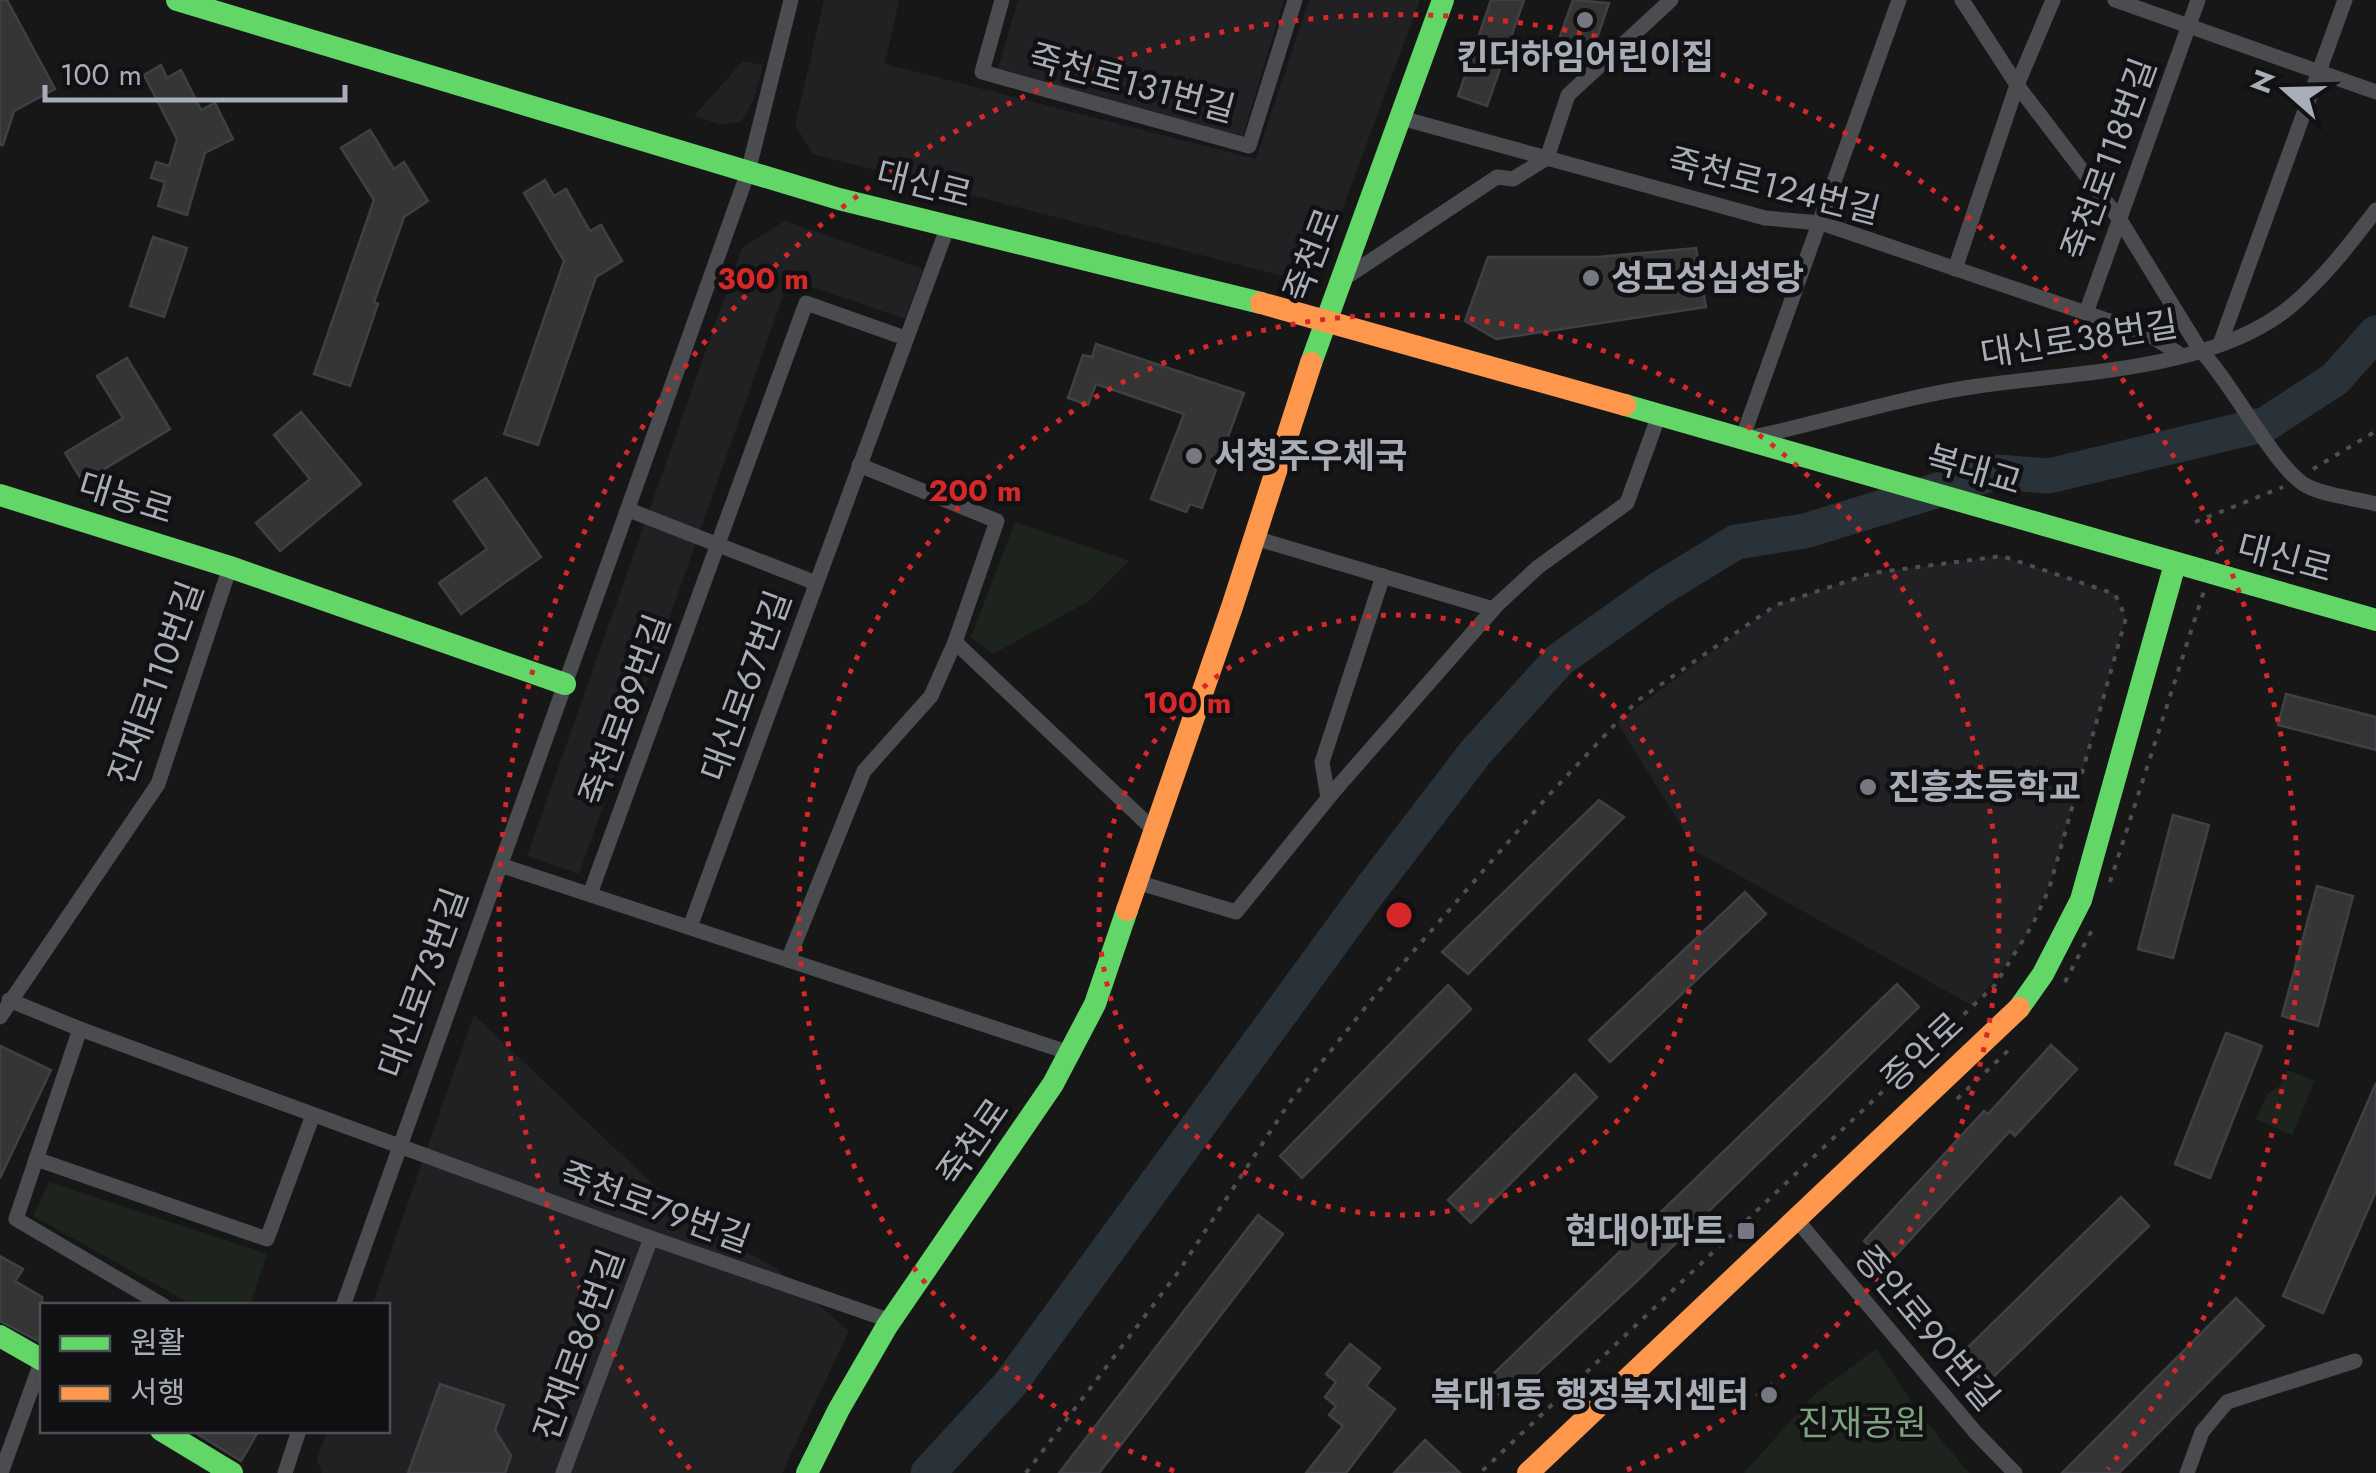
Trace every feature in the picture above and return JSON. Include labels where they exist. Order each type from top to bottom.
[{"type":"street","name":"대신로","points":[[177,0],[839,199],[1325,319],[1748,441]]},
{"type":"street","name":"대신로73번길","points":[[344,1303],[748,172],[791,0]]},
{"type":"street","name":"죽천로131번길","points":[[1002,0],[982,72],[1249,146],[1295,0]]},
{"type":"street","name":"죽천로","points":[[807,1473],[858,1372],[890,1322],[1049,1097],[1095,1004],[1325,319],[1443,0]]},
{"type":"street","points":[[1339,282],[1497,177],[1513,180],[1546,158],[1568,95],[1671,0]]},
{"type":"street","points":[[1748,441],[1899,0]]},
{"type":"street","points":[[1962,0],[2018,86],[2120,220],[2200,350],[2217,367],[2287,468],[2307,486],[2376,504]]},
{"type":"street","points":[[1955,269],[2018,86],[2053,0]]},
{"type":"street","name":"죽천로118번길","points":[[2114,0],[2376,92]]},
{"type":"street","points":[[2189,26],[2198,0]]},
{"type":"street","points":[[2220,344],[2345,0]]},
{"type":"street","name":"죽천로118번길","points":[[2086,313],[2189,26]]},
{"type":"street","name":"죽천로124번길","points":[[1401,118],[1764,218],[1821,223],[2148,334],[2181,354]]},
{"type":"street","name":"대신로38번길","points":[[1748,441],[1886,403],[1977,386],[2126,368],[2220,344],[2287,309],[2328,272],[2376,210]]},
{"type":"street","name":"대신로67번길","points":[[690,928],[948,226]]},
{"type":"street","points":[[717,546],[806,303],[905,338]]},
{"type":"street","points":[[1137,882],[1236,912],[1328,798],[1493,609],[1538,568],[1627,503],[1660,415]]},
{"type":"street","name":"복대교","points":[[1748,441],[2176,564]]},
{"type":"street","points":[[788,960],[864,771],[931,696],[956,642],[997,521],[858,465]]},
{"type":"street","name":"대농로","points":[[0,495],[230,567]]},
{"type":"street","points":[[628,510],[816,583]]},
{"type":"street","points":[[1254,538],[1493,609]]},
{"type":"street","name":"죽천로89번길","points":[[590,894],[717,546]]},
{"type":"street","name":"대신로","points":[[2176,564],[2376,620]]},
{"type":"street","name":"증안로","points":[[1528,1473],[2020,1006],[2043,974],[2080,900],[2176,564]]},
{"type":"street","points":[[230,567],[565,684]]},
{"type":"street","name":"진재로110번길","points":[[0,1017],[158,784],[230,567]]},
{"type":"street","points":[[1328,798],[1322,762],[1383,576]]},
{"type":"street","points":[[956,642],[1155,832]]},
{"type":"street","points":[[503,866],[1073,1054]]},
{"type":"street","points":[[9,1000],[401,1147]]},
{"type":"street","points":[[80,1029],[16,1219],[159,1303]]},
{"type":"street","points":[[36,1159],[268,1238],[313,1115]]},
{"type":"street","name":"죽천로79번길","points":[[401,1147],[890,1322]]},
{"type":"street","name":"증안로90번길","points":[[1796,1219],[1976,1433],[2015,1473]]},
{"type":"street","name":"진재로86번길","points":[[563,1473],[650,1238]]},
{"type":"street","points":[[0,1336],[40,1359]]},
{"type":"street","points":[[2187,1473],[2202,1432],[2227,1402],[2356,1361]]},
{"type":"street","points":[[1,1473],[4,1453],[40,1365]]},
{"type":"street","points":[[166,1433],[232,1473]]},
{"type":"street","points":[[285,1473],[298,1433]]},
{"type":"path","points":[[1026,1473],[1180,1271],[1289,1103],[1373,998],[1548,796],[1637,701],[1776,605],[1872,573],[2002,556],[2115,594],[2126,618],[2049,889],[2023,942],[1995,985],[1480,1473]]},
{"type":"shaded area","points":[[824,0],[899,0],[885,64],[1256,159],[1309,0],[1420,0],[1322,264],[1294,279],[813,154],[795,125]]},
{"type":"shaded area","points":[[1018,0],[1284,0],[1241,142],[994,83]]},
{"type":"shaded area","points":[[743,61],[763,65],[754,99],[741,122],[719,124],[694,116]]},
{"type":"shaded area","points":[[785,221],[923,269],[905,319],[789,279],[579,874],[527,856],[742,248]]},
{"type":"shaded area","name":"진흥초등학교","points":[[2002,556],[2115,594],[2126,618],[2052,879],[2023,942],[1973,1006],[1697,852],[1617,722],[1776,605],[1872,573]]},
{"type":"shaded area","points":[[474,1015],[693,1222],[776,1268],[849,1331],[782,1473],[322,1473],[317,1459],[326,1433],[390,1433],[390,1303],[373,1303]]},
{"type":"green space","points":[[1015,522],[1129,561],[1089,601],[993,654],[971,637]]},
{"type":"green space","points":[[2287,1070],[2315,1081],[2292,1135],[2256,1119],[2267,1094],[2280,1086]]},
{"type":"green space","points":[[49,1182],[267,1254],[251,1303],[189,1303],[33,1216]]},
{"type":"green space","name":"진재공원","points":[[1876,1349],[1919,1413],[1969,1473],[1744,1473],[1815,1394]]},
{"type":"building","points":[[0,0],[7,0],[55,89],[14,111],[3,145],[0,145]]},
{"type":"building","points":[[1491,0],[1524,0],[1487,106],[1458,96]]},
{"type":"building","name":"킨더하임어린이집","points":[[1573,0],[1609,3],[1594,47],[1560,36]]},
{"type":"building","points":[[161,65],[167,78],[181,70],[201,110],[215,103],[233,139],[205,153],[187,215],[158,206],[165,182],[151,178],[156,162],[169,166],[177,139],[144,75]]},
{"type":"building","points":[[370,130],[394,169],[404,162],[428,201],[404,217],[350,386],[314,374],[374,200],[341,148]]},
{"type":"building","points":[[545,180],[554,196],[566,189],[590,231],[601,225],[622,261],[596,277],[538,445],[504,434],[564,261],[524,193]]},
{"type":"building","points":[[153,237],[187,248],[164,317],[130,306]]},
{"type":"building","name":"성모성심성당","points":[[1696,248],[1706,307],[1496,339],[1465,321],[1488,257],[1598,257]]},
{"type":"building","name":"서청주우체국","points":[[1096,344],[1244,393],[1202,508],[1190,504],[1186,512],[1151,499],[1184,414],[1096,384],[1088,405],[1068,398],[1083,355],[1092,357]]},
{"type":"building","points":[[127,358],[170,429],[83,482],[65,453],[123,418],[97,376]]},
{"type":"building","points":[[301,412],[361,484],[280,551],[256,523],[310,479],[274,435]]},
{"type":"building","points":[[486,478],[541,557],[461,614],[439,583],[487,549],[454,501]]},
{"type":"building","points":[[2286,694],[2376,717],[2376,750],[2278,725]]},
{"type":"building","points":[[1599,800],[1624,817],[1468,974],[1442,952]]},
{"type":"building","points":[[2173,815],[2209,825],[2173,958],[2138,949]]},
{"type":"building","points":[[2317,886],[2353,896],[2318,1026],[2282,1016]]},
{"type":"building","points":[[1745,892],[1766,914],[1610,1062],[1589,1040]]},
{"type":"building","points":[[1897,984],[1919,1007],[1639,1279],[1506,1402],[1486,1381]]},
{"type":"building","points":[[1448,985],[1471,1009],[1302,1178],[1280,1156]]},
{"type":"building","points":[[2226,1033],[2262,1046],[2210,1178],[2175,1164]]},
{"type":"building","points":[[2051,1045],[2077,1069],[2015,1136],[2010,1131],[1888,1264],[1864,1241]]},
{"type":"building","points":[[0,1046],[51,1070],[0,1178]]},
{"type":"building","points":[[1575,1074],[1597,1097],[1471,1223],[1448,1200]]},
{"type":"building","points":[[2376,1083],[2376,1191],[2323,1313],[2283,1296]]},
{"type":"building","points":[[2121,1197],[2149,1226],[1984,1386],[1957,1358]]},
{"type":"building","points":[[1258,1215],[1283,1234],[1141,1419],[1099,1473],[1059,1473]]},
{"type":"building","points":[[0,1256],[23,1269],[15,1281],[42,1297],[40,1342],[0,1321]]},
{"type":"building","points":[[2236,1298],[2264,1326],[2119,1473],[2062,1473]]},
{"type":"building","points":[[1350,1344],[1380,1368],[1366,1386],[1395,1409],[1346,1473],[1306,1473],[1343,1426],[1329,1415],[1336,1406],[1325,1397],[1336,1382],[1326,1374]]},
{"type":"building","points":[[440,1384],[504,1405],[495,1430],[511,1456],[505,1473],[408,1473]]},
{"type":"building","points":[[196,1433],[257,1433],[241,1461]]},
{"type":"building","points":[[1425,1440],[1460,1473],[1394,1473]]},
{"type":"waterway","points":[[928,1473],[1010,1384],[1371,889],[1475,753],[1559,660],[1659,589],[1736,542],[1805,531],[1997,472],[2049,476],[2266,424],[2335,379],[2376,333]]},
{"type":"traffic: fast","points":[[177,0],[839,199],[1261,303]]},
{"type":"traffic: fast","points":[[1311,363],[1443,0]]},
{"type":"traffic: fast","points":[[1625,405],[2376,620]]},
{"type":"traffic: fast","points":[[0,495],[230,567],[565,684]]},
{"type":"traffic: fast","points":[[2019,1008],[2043,974],[2081,900],[2175,564]]},
{"type":"traffic: fast","points":[[807,1473],[887,1326],[1053,1084],[1095,1004],[1127,910]]},
{"type":"traffic: fast","points":[[0,1336],[40,1359]]},
{"type":"traffic: fast","points":[[166,1433],[232,1473]]},
{"type":"traffic: slow","points":[[1261,303],[1625,405]]},
{"type":"traffic: slow","points":[[1127,910],[1311,363]]},
{"type":"traffic: slow","points":[[1528,1473],[2019,1008]]},
{"type":"place","name":"킨더하임어린이집","points":[[1585,20]]},
{"type":"place","name":"성모성심성당","points":[[1591,278]]},
{"type":"place","name":"서청주우체국","points":[[1194,456]]},
{"type":"place","name":"진흥초등학교","points":[[1868,787]]},
{"type":"place","name":"현대아파트","points":[[1746,1231]]},
{"type":"place","name":"복대1동 행정복지센터","points":[[1769,1395]]}]
